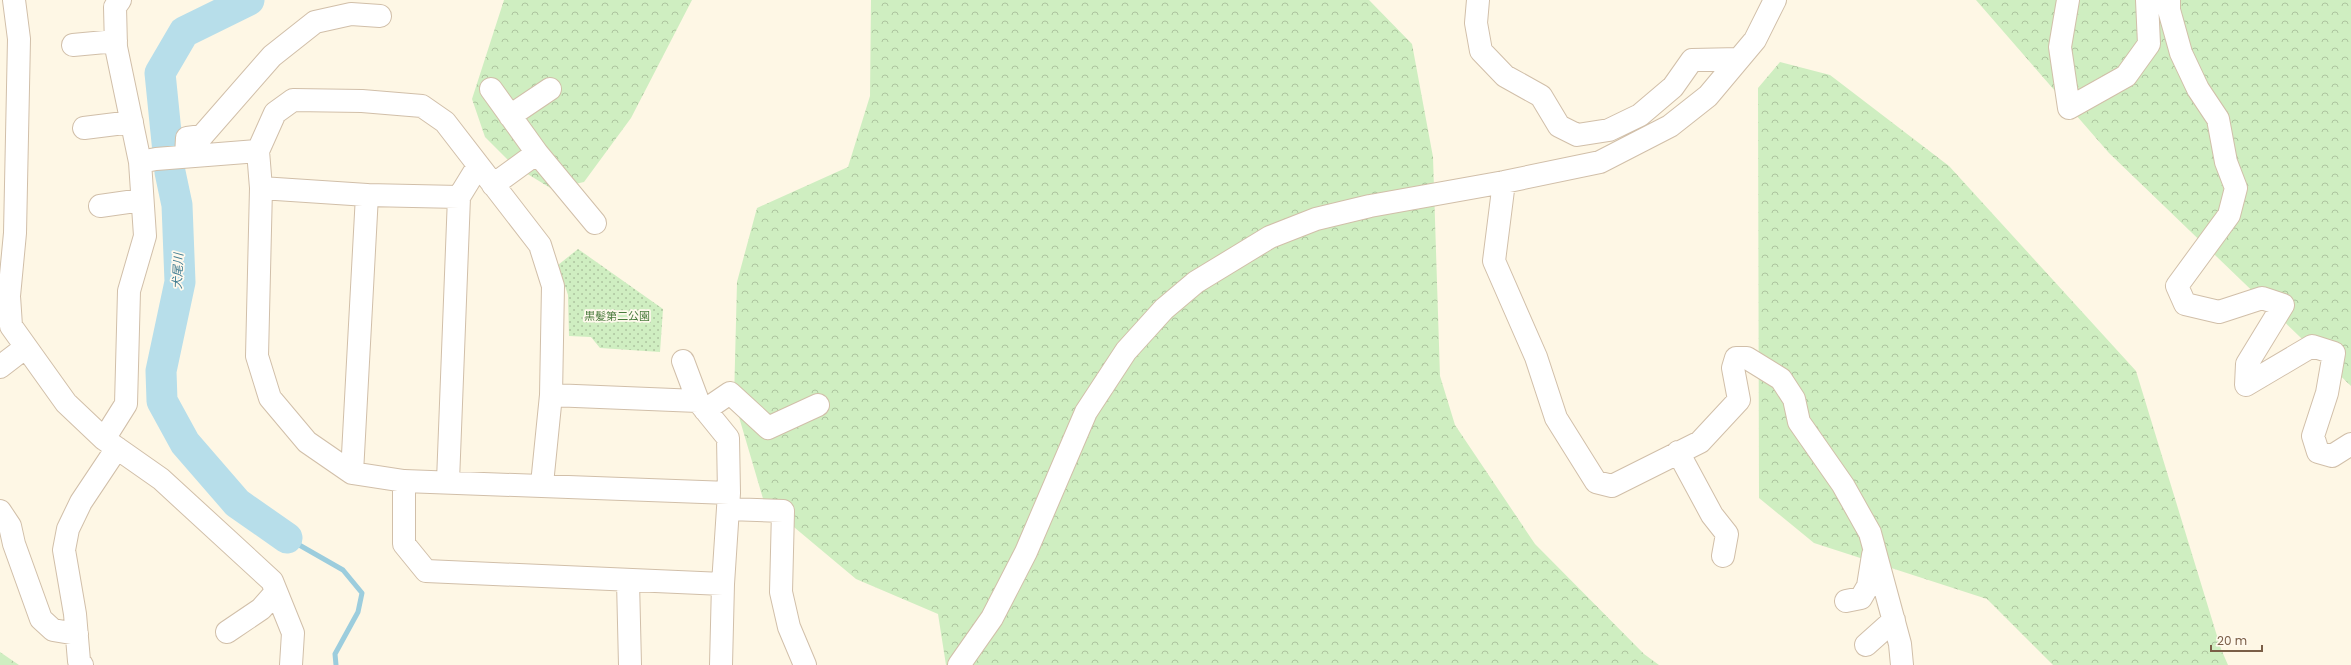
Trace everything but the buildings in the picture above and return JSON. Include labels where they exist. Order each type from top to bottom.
[{"type":"street","points":[[14,0],[20,39],[15,233],[9,296],[11,326],[66,403],[111,443],[162,479],[272,581],[293,633],[291,665]]},
{"type":"street","points":[[82,665],[79,661],[77,634],[64,550],[68,529],[111,443],[126,404],[129,291],[145,236],[142,200],[148,160],[132,122],[116,41],[115,7],[120,0]]},
{"type":"street","points":[[1478,0],[1476,23],[1481,51],[1505,76],[1541,96],[1559,126],[1577,135],[1609,130],[1640,115],[1673,87],[1692,60],[1739,59]]},
{"type":"street","points":[[959,665],[992,618],[1026,552],[1086,412],[1126,351],[1164,310],[1196,282],[1270,237],[1316,219],[1370,206],[1504,182],[1600,162],[1670,126],[1708,96],[1755,40],[1775,0]]},
{"type":"street","points":[[2068,0],[2060,47],[2069,108],[2126,76],[2149,44],[2147,0]]},
{"type":"street","points":[[2169,0],[2169,10],[2181,53],[2198,89],[2218,119],[2226,162],[2236,188],[2229,215],[2177,286],[2185,304],[2218,312],[2262,298],[2283,305],[2247,364],[2246,385],[2312,346],[2334,353],[2328,393],[2313,436],[2318,452],[2332,456],[2351,444]]},
{"type":"street","points":[[184,157],[187,138],[202,136],[272,56],[315,22],[351,14],[380,16]]},
{"type":"street","points":[[73,45],[116,41]]},
{"type":"street","points":[[491,89],[537,153],[595,222]]},
{"type":"street","points":[[510,116],[550,89]]},
{"type":"street","points":[[542,484],[552,395],[553,286],[540,245],[445,122],[422,106],[362,101],[293,100],[275,113],[258,151],[261,188],[257,356],[270,398],[308,442],[352,473],[404,481],[542,484],[728,501],[783,511],[781,592],[789,627],[805,665]]},
{"type":"street","points":[[84,128],[132,122]]},
{"type":"street","points":[[148,160],[258,151]]},
{"type":"street","points":[[493,185],[537,153]]},
{"type":"street","points":[[448,481],[459,197],[478,166]]},
{"type":"street","points":[[1504,182],[1494,261],[1536,357],[1556,418],[1596,482],[1612,486],[1700,442],[1739,400],[1733,368],[1736,358],[1747,358],[1781,378],[1794,399],[1799,422],[1843,485],[1870,533],[1900,644],[1902,665]]},
{"type":"street","points":[[261,188],[367,195],[459,197]]},
{"type":"street","points":[[352,473],[367,195]]},
{"type":"street","points":[[100,206],[142,200]]},
{"type":"street","points":[[0,367],[26,347]]},
{"type":"street","points":[[683,360],[702,405],[728,438],[728,501],[723,584],[721,665]]},
{"type":"street","points":[[552,395],[702,405],[730,393],[768,428],[818,405]]},
{"type":"street","points":[[1678,452],[1712,515],[1727,534],[1723,556]]},
{"type":"street","points":[[404,481],[404,544],[426,571],[723,584]]},
{"type":"street","points":[[0,511],[10,526],[6,536],[41,619],[53,630],[77,634]]},
{"type":"street","points":[[1846,601],[1861,598],[1868,586],[1874,548]]},
{"type":"street","points":[[628,581],[630,665]]},
{"type":"street","points":[[227,632],[261,609],[276,592]]},
{"type":"street","points":[[1866,645],[1894,620]]},
{"type":"green space","points":[[504,0],[692,0],[631,118],[584,182],[552,189],[513,165],[485,137],[472,99]]},
{"type":"green space","points":[[871,0],[1369,0],[1412,44],[1433,157],[1440,376],[1455,425],[1535,544],[1644,654],[1659,665],[946,665],[938,614],[856,579],[764,502],[734,400],[737,282],[757,208],[848,167],[870,96]]},
{"type":"green space","points":[[1976,0],[2351,0],[2351,386],[2109,153]]},
{"type":"green space","points":[[1780,62],[1830,75],[1949,166],[2136,371],[2221,649],[2228,665],[2053,665],[1987,599],[1814,543],[1759,498],[1758,88]]},
{"type":"green space","name":"黒髪第二公園","points":[[578,249],[663,309],[660,352],[600,348],[591,337],[569,336],[568,295],[558,265]]},
{"type":"green space","points":[[0,652],[19,665],[0,665]]},
{"type":"waterway","name":"犬尾川","points":[[249,0],[184,32],[160,73],[170,172],[177,205],[180,282],[161,371],[162,401],[185,443],[237,503],[287,538]]},
{"type":"waterway","points":[[287,538],[343,570],[362,593],[358,612],[335,654],[336,665]]}]
